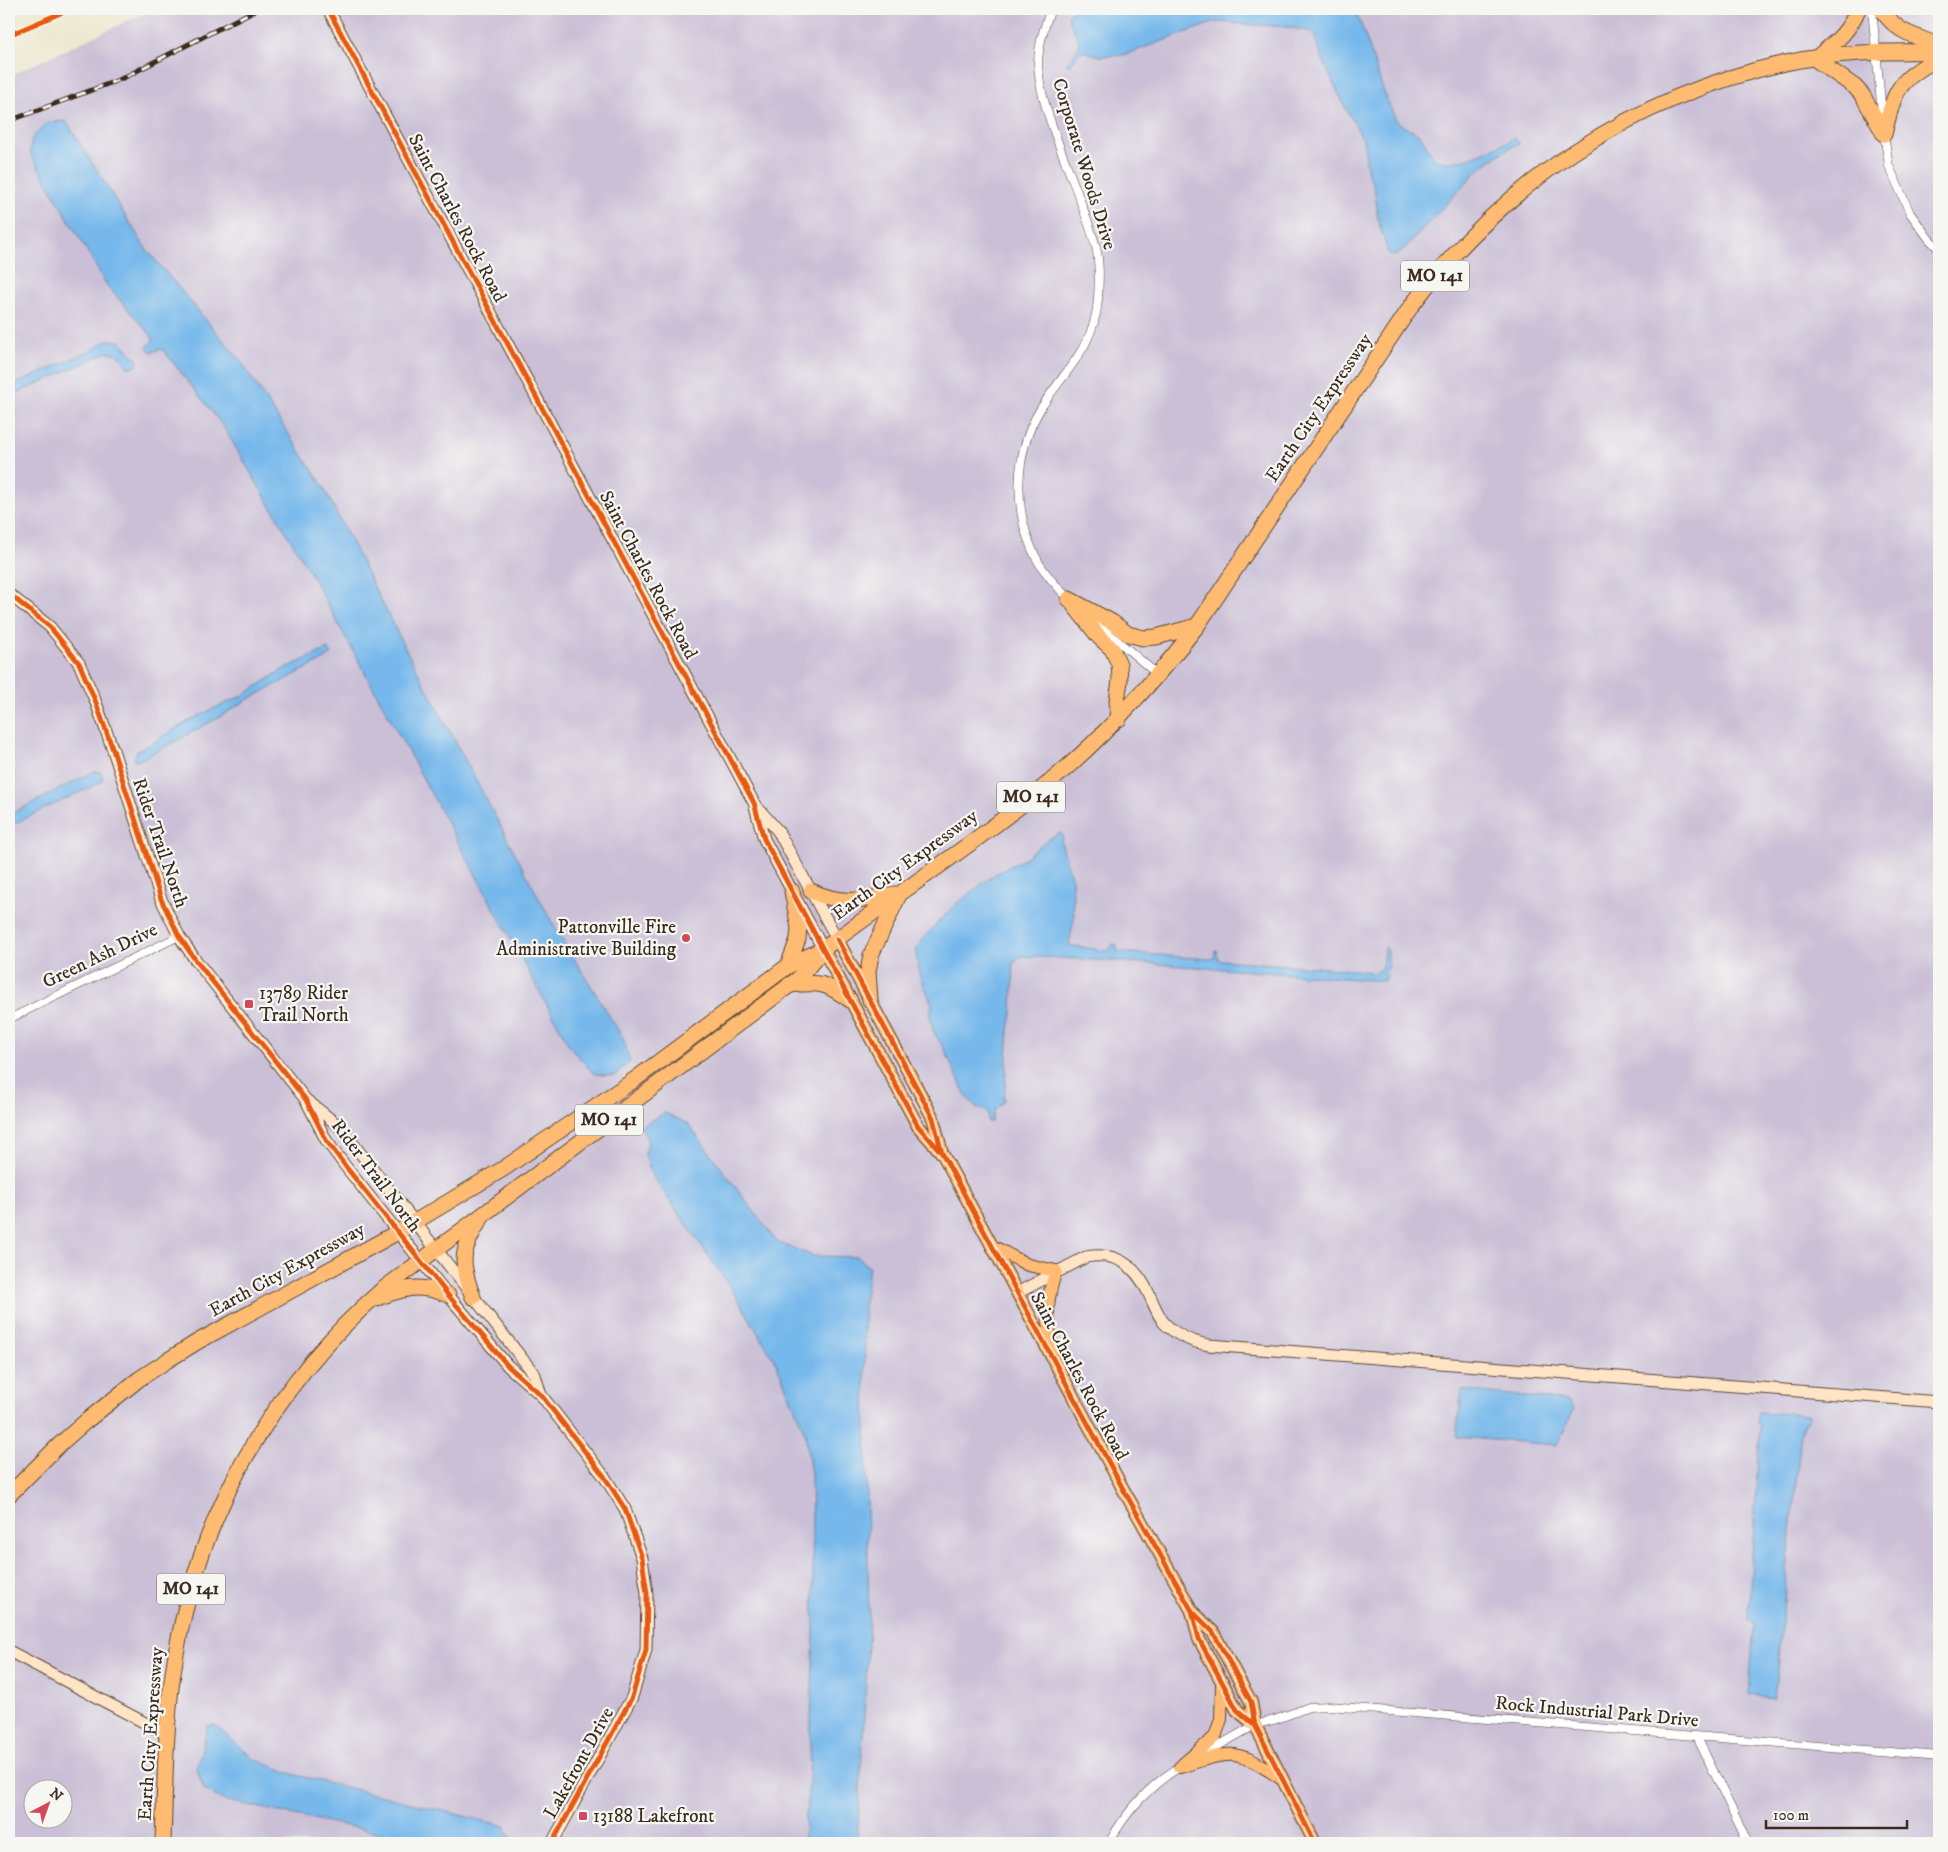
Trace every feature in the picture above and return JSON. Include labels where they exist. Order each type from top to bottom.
[{"type":"highway","points":[[1858,9],[1847,31],[1815,59],[1855,87],[1863,96],[1884,134]]},
{"type":"highway","points":[[1881,9],[1901,30],[1939,46]]},
{"type":"highway","name":"Earth City Expressway","points":[[9,1495],[85,1422],[118,1395],[168,1360],[398,1232],[503,1169],[577,1120],[788,966],[837,940],[1030,798],[1082,754],[1119,719],[1158,676],[1197,626],[1412,305],[1445,263],[1503,205],[1547,169],[1634,117],[1675,98],[1744,74],[1786,63],[1876,52],[1939,52]]},
{"type":"highway","points":[[1884,134],[1892,101],[1899,86],[1913,73],[1939,58]]},
{"type":"highway","points":[[1069,599],[1112,622],[1128,634],[1143,638],[1156,637],[1197,626]]},
{"type":"highway","points":[[1069,599],[1099,637],[1112,649],[1119,664],[1120,680],[1117,701],[1119,719]]},
{"type":"highway","points":[[788,966],[798,940],[799,928],[792,891]]},
{"type":"highway","points":[[811,891],[836,900],[848,901],[899,893]]},
{"type":"highway","points":[[870,1000],[868,972],[871,955],[899,893]]},
{"type":"highway","name":"Earth City Expressway","points":[[163,1843],[173,1675],[185,1607],[219,1510],[250,1448],[288,1390],[332,1338],[369,1301],[435,1248],[798,979],[823,949]]},
{"type":"highway","points":[[789,985],[822,983],[835,989],[850,1000]]},
{"type":"highway","points":[[473,1297],[463,1267],[464,1254],[475,1228],[486,1211]]},
{"type":"highway","points":[[369,1301],[412,1287],[431,1288],[448,1295]]},
{"type":"main road","name":"Saint Charles Rock Road","points":[[837,940],[932,1118],[942,1154]]},
{"type":"main road","name":"Saint Charles Rock Road","points":[[823,949],[918,1126],[942,1154],[1122,1488],[1192,1611],[1213,1632],[1251,1702],[1255,1725],[1315,1843]]},
{"type":"main road","points":[[992,1246],[1028,1265],[1056,1271],[1048,1296],[1047,1309],[1052,1359]]},
{"type":"main road","name":"Saint Charles Rock Road","points":[[1192,1611],[1198,1640],[1236,1710],[1255,1725]]},
{"type":"main road","points":[[1180,1767],[1215,1737],[1221,1719],[1222,1682]]},
{"type":"main road","points":[[1180,1767],[1226,1754],[1250,1760],[1283,1779]]},
{"type":"street","name":"Saint Charles Rock Road","points":[[328,9],[754,803],[778,831],[837,940]]},
{"type":"street","name":"Corporate Woods Drive","points":[[1051,9],[1044,25],[1038,59],[1040,83],[1052,125],[1096,248],[1099,276],[1098,302],[1090,333],[1076,361],[1042,406],[1025,441],[1020,472],[1020,500],[1024,526],[1039,563],[1069,599],[1158,676]]},
{"type":"street","points":[[1872,9],[1884,134],[1890,166],[1910,214],[1939,250]]},
{"type":"street","name":"Rider Trail North","points":[[9,594],[50,626],[79,663],[110,742],[161,898],[178,936],[306,1100],[326,1140],[448,1295],[508,1366],[541,1395],[615,1492],[625,1509],[642,1558],[648,1593],[646,1650],[632,1697]]},
{"type":"street","name":"Saint Charles Rock Road","points":[[754,803],[764,839],[823,949]]},
{"type":"street","name":"Green Ash Drive","points":[[9,1019],[178,936]]},
{"type":"street","name":"Rider Trail North","points":[[306,1100],[339,1126],[535,1375],[541,1395]]},
{"type":"street","points":[[1017,1293],[1086,1257],[1097,1255],[1110,1256],[1126,1263],[1135,1272],[1147,1289],[1163,1322],[1185,1339],[1209,1346],[1939,1402]]},
{"type":"street","points":[[9,1651],[168,1735]]},
{"type":"street","name":"Lakefront Drive","points":[[552,1843],[632,1697]]},
{"type":"street","name":"Rock Industrial Park Drive","points":[[1109,1843],[1130,1810],[1154,1787],[1180,1767],[1255,1725],[1276,1720],[1309,1707],[1328,1706],[1939,1756]]},
{"type":"street","points":[[1697,1737],[1748,1843]]},
{"type":"shaded area","points":[[153,9],[1939,9],[1939,1843],[9,1843],[9,76]]},
{"type":"water","points":[[1073,9],[1354,9],[1366,37],[1384,93],[1396,120],[1419,135],[1434,158],[1441,162],[1460,160],[1508,142],[1513,137],[1520,143],[1501,153],[1477,171],[1408,245],[1397,255],[1392,256],[1388,252],[1378,220],[1375,193],[1373,183],[1368,174],[1363,139],[1344,105],[1322,58],[1314,35],[1309,31],[1286,27],[1215,22],[1124,55],[1100,56],[1083,51],[1079,53],[1070,66],[1067,64],[1078,47],[1079,41],[1068,15]]},
{"type":"water","points":[[66,121],[146,249],[239,359],[323,486],[404,646],[554,926],[623,1038],[630,1062],[614,1076],[594,1074],[570,1047],[311,574],[223,426],[165,352],[161,349],[151,352],[147,347],[153,341],[152,336],[108,287],[30,153],[32,138],[47,123]]},
{"type":"water","points":[[108,340],[122,343],[137,360],[138,364],[135,367],[128,367],[117,354],[108,352],[9,397],[9,387],[90,351]]},
{"type":"water","points":[[328,649],[332,654],[325,659],[142,759],[134,760],[137,751],[173,730],[200,715],[242,696],[284,669]]},
{"type":"water","points":[[95,771],[101,773],[103,777],[101,782],[9,826],[9,815]]},
{"type":"water","points":[[1060,833],[1063,835],[1061,842],[1072,880],[1074,918],[1069,945],[1106,951],[1113,944],[1117,945],[1119,952],[1210,959],[1214,958],[1215,950],[1217,950],[1218,959],[1222,960],[1366,971],[1374,974],[1382,968],[1384,947],[1388,951],[1388,965],[1384,981],[1022,956],[1014,961],[1012,1014],[1009,1029],[1004,1101],[994,1111],[991,1122],[988,1122],[988,1112],[975,1106],[966,1096],[945,1050],[933,1031],[930,1016],[932,1004],[919,974],[916,953],[918,945],[923,938],[955,905],[992,876],[1022,860],[1048,839]]},
{"type":"water","points":[[665,1113],[688,1124],[777,1242],[813,1256],[858,1257],[869,1267],[864,1305],[869,1626],[857,1843],[803,1843],[809,1784],[814,1627],[811,1475],[805,1433],[777,1365],[735,1294],[652,1175],[645,1155],[648,1142],[641,1126]]},
{"type":"water","points":[[1462,1390],[1569,1401],[1574,1409],[1557,1445],[1456,1437]]},
{"type":"water","points":[[1759,1412],[1809,1415],[1809,1422],[1806,1422],[1801,1433],[1774,1698],[1749,1695],[1754,1623],[1748,1622],[1760,1425],[1757,1423]]},
{"type":"water","points":[[215,1725],[254,1759],[292,1774],[505,1826],[513,1843],[428,1843],[223,1800],[204,1790],[197,1769],[208,1726]]},
{"type":"railway","points":[[9,121],[121,79],[257,9]]},
{"type":"cycle path","points":[[9,35],[70,9]]},
{"type":"cycle path","points":[[328,9],[754,803],[764,839],[850,1000],[918,1126],[942,1153]]},
{"type":"cycle path","points":[[9,594],[50,627],[79,663],[113,750],[161,899],[179,936],[194,958],[306,1100],[326,1140],[346,1167],[448,1295],[508,1366],[541,1395],[604,1476],[625,1509],[642,1558],[647,1593],[646,1650],[632,1697],[552,1843]]},
{"type":"cycle path","points":[[837,939],[933,1118],[942,1153],[1122,1487],[1192,1611],[1213,1632],[1251,1702],[1255,1725],[1315,1843]]},
{"type":"cycle path","points":[[1192,1611],[1199,1639],[1237,1710],[1255,1725]]},
{"type":"place","name":"Pattonville Fire Administrative Building","points":[[686,938]]},
{"type":"place","name":"13789 Rider Trail North","points":[[249,1004]]},
{"type":"place","name":"13188 Lakefront","points":[[583,1816]]}]
